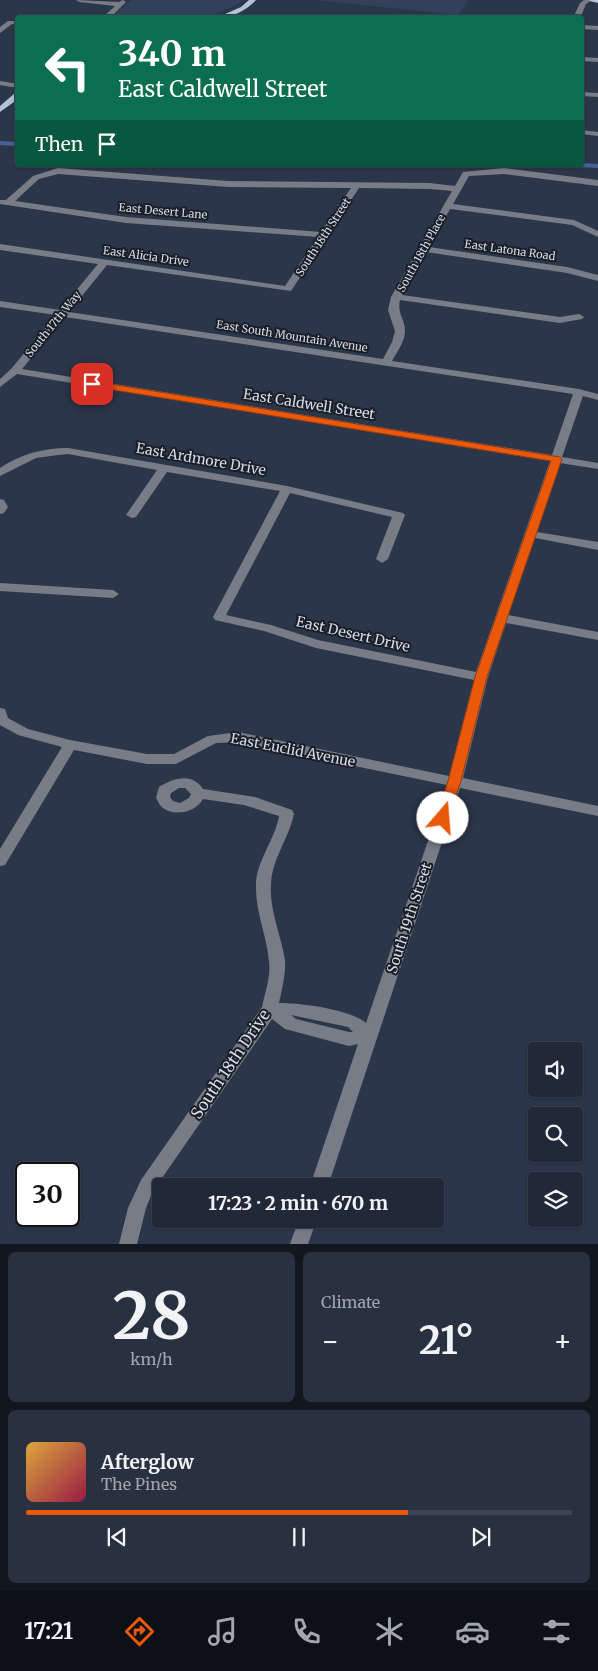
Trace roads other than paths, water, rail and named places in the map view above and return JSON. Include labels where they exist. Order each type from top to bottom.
[{"type":"main road","points":[[226,15],[243,8],[253,0]]},
{"type":"main road","points":[[590,0],[598,1]]},
{"type":"main road","points":[[0,110],[15,97]]},
{"type":"street","points":[[79,0],[122,2]]},
{"type":"street","points":[[577,14],[583,3],[590,0],[591,3],[584,16]]},
{"type":"street","points":[[108,15],[122,2]]},
{"type":"street","points":[[577,14],[587,12]]},
{"type":"street","points":[[0,31],[9,23]]},
{"type":"street","points":[[584,27],[598,28]]},
{"type":"street","points":[[584,59],[598,60]]},
{"type":"street","points":[[0,83],[15,86]]},
{"type":"street","points":[[584,94],[598,95]]},
{"type":"street","points":[[584,132],[598,134]]},
{"type":"street","points":[[4,202],[36,176],[46,171],[228,184],[430,186],[456,189]]},
{"type":"street","name":"South 18th Place","points":[[386,363],[397,342],[400,331],[393,310],[396,297],[466,174],[504,171],[598,183]]},
{"type":"street","name":"South 18th Street","points":[[288,289],[357,185]]},
{"type":"street","name":"East Desert Lane","points":[[4,202],[126,220],[324,235]]},
{"type":"street","points":[[448,206],[574,223],[598,234]]},
{"type":"street","name":"East Alicia Drive","points":[[0,247],[288,289]]},
{"type":"street","name":"East Latona Road","points":[[423,249],[567,270],[596,278]]},
{"type":"street","name":"South 17th Way","points":[[0,384],[15,371],[105,262]]},
{"type":"street","points":[[396,297],[560,320],[579,317]]},
{"type":"street","name":"East South Mountain Avenue","points":[[0,304],[598,395]]},
{"type":"street","name":"East Caldwell Street","points":[[15,371],[598,466]]},
{"type":"street","name":"South 19th Street","points":[[322,1178],[455,781],[481,677],[580,392]]},
{"type":"street","name":"East Ardmore Drive","points":[[0,472],[18,461],[49,451],[68,451],[287,489],[399,515],[382,559]]},
{"type":"street","points":[[132,515],[165,468]]},
{"type":"street","name":"East Desert Drive","points":[[287,489],[219,617],[267,628],[316,644],[481,677]]},
{"type":"street","points":[[0,502],[2,507],[0,511]]},
{"type":"street","points":[[531,534],[598,546]]},
{"type":"street","points":[[0,587],[113,594]]},
{"type":"street","points":[[502,618],[598,636]]},
{"type":"street","name":"East Euclid Avenue","points":[[0,712],[2,720],[23,732],[70,745],[163,760],[176,759],[213,739],[238,737],[598,811]]},
{"type":"street","points":[[0,861],[70,745]]},
{"type":"street","name":"South 18th Drive","points":[[128,1244],[137,1208],[147,1186],[270,1009],[277,974],[277,961],[264,900],[263,885],[265,871],[285,824],[287,814],[276,808],[198,794]]},
{"type":"street","points":[[270,1009],[298,1009],[353,1022],[370,1036]]},
{"type":"street","points":[[270,1009],[291,1024],[312,1030],[349,1039],[370,1036]]},
{"type":"street","points":[[312,1030],[318,1014]]},
{"type":"street","points":[[299,1244],[305,1228]]},
{"type":"waterway","points":[[0,143],[15,144]]},
{"type":"waterway","points":[[584,165],[598,166]]}]
